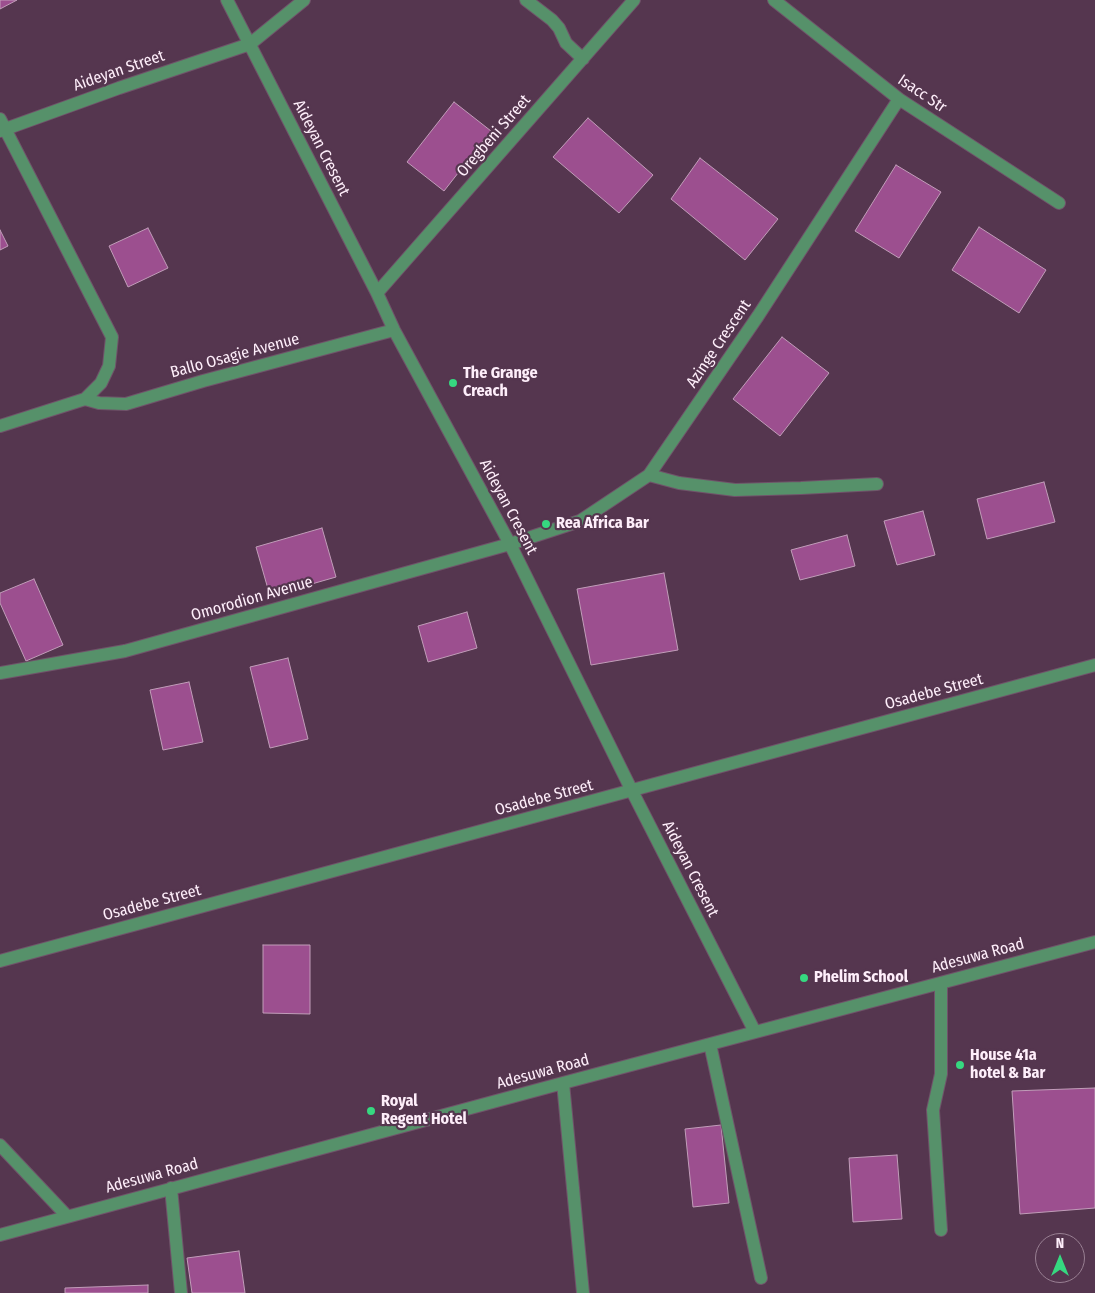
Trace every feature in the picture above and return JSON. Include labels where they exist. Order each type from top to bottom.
[{"type":"street","name":"Aideyan Cresent","points":[[227,0],[378,293],[394,330],[510,544],[632,791],[755,1032]]},
{"type":"street","points":[[250,44],[304,0]]},
{"type":"street","points":[[526,0],[552,20],[559,28],[566,43],[583,59]]},
{"type":"street","name":"Oregbeni Street","points":[[378,293],[634,0]]},
{"type":"street","name":"Isacc Str","points":[[774,0],[899,99],[1059,203]]},
{"type":"street","name":"Aideyan Street","points":[[2,126],[250,44]]},
{"type":"street","name":"Azinge Crescent","points":[[510,544],[580,521],[649,475],[758,316],[899,99]]},
{"type":"street","points":[[2,126],[112,337],[109,366],[101,382],[85,399]]},
{"type":"street","name":"Ballo Osagie Avenue","points":[[0,426],[85,399],[99,403],[126,404],[203,381],[394,330]]},
{"type":"street","points":[[649,475],[679,483],[735,490],[877,484]]},
{"type":"street","name":"Omorodion Avenue","points":[[0,673],[125,651],[510,544]]},
{"type":"street","name":"Osadebe Street","points":[[0,961],[1095,664]]},
{"type":"street","name":"Adesuwa Road","points":[[0,1235],[1095,942]]},
{"type":"street","points":[[941,1230],[933,1110],[941,1074],[942,983]]},
{"type":"street","points":[[710,1044],[761,1278]]},
{"type":"street","points":[[563,1083],[583,1293]]},
{"type":"street","points":[[0,1145],[67,1216]]},
{"type":"street","points":[[171,1188],[182,1293]]},
{"type":"building","points":[[0,0],[17,0],[0,9]]},
{"type":"building","points":[[454,102],[491,131],[444,191],[407,162]]},
{"type":"building","points":[[588,118],[653,175],[619,213],[553,157]]},
{"type":"building","points":[[700,158],[778,219],[745,260],[671,199]]},
{"type":"building","points":[[896,165],[941,192],[899,258],[855,231]]},
{"type":"building","points":[[979,227],[1046,270],[1019,313],[952,270]]},
{"type":"building","points":[[148,228],[168,268],[128,287],[109,246]]},
{"type":"building","points":[[0,230],[8,246],[0,250]]},
{"type":"building","points":[[782,337],[829,373],[780,436],[733,399]]},
{"type":"building","points":[[1044,482],[1055,522],[987,539],[977,499]]},
{"type":"building","points":[[923,511],[935,555],[897,565],[884,521]]},
{"type":"building","points":[[322,528],[336,577],[270,596],[256,547]]},
{"type":"building","points":[[847,535],[855,566],[800,580],[791,550]]},
{"type":"building","points":[[664,573],[678,650],[591,665],[577,589]]},
{"type":"building","points":[[34,579],[63,645],[26,661],[0,603],[0,593]]},
{"type":"building","points":[[467,612],[477,648],[428,662],[418,626]]},
{"type":"building","points":[[288,658],[308,739],[270,748],[250,667]]},
{"type":"building","points":[[189,682],[203,742],[163,750],[150,690]]},
{"type":"building","points":[[263,945],[310,945],[310,1014],[263,1013]]},
{"type":"building","points":[[1095,1088],[1095,1208],[1020,1214],[1012,1091]]},
{"type":"building","points":[[721,1125],[729,1203],[693,1207],[685,1129]]},
{"type":"building","points":[[897,1155],[902,1219],[853,1222],[849,1158]]},
{"type":"building","points":[[239,1251],[245,1293],[192,1293],[187,1258]]},
{"type":"building","points":[[148,1285],[148,1293],[65,1293],[65,1288]]},
{"type":"place","name":"The Grange Creach","points":[[453,383]]},
{"type":"place","name":"Rea Africa Bar","points":[[546,524]]},
{"type":"place","name":"Phelim School","points":[[804,978]]},
{"type":"place","name":"House 41a hotel & Bar","points":[[960,1065]]},
{"type":"place","name":"Royal Regent Hotel","points":[[371,1111]]}]
